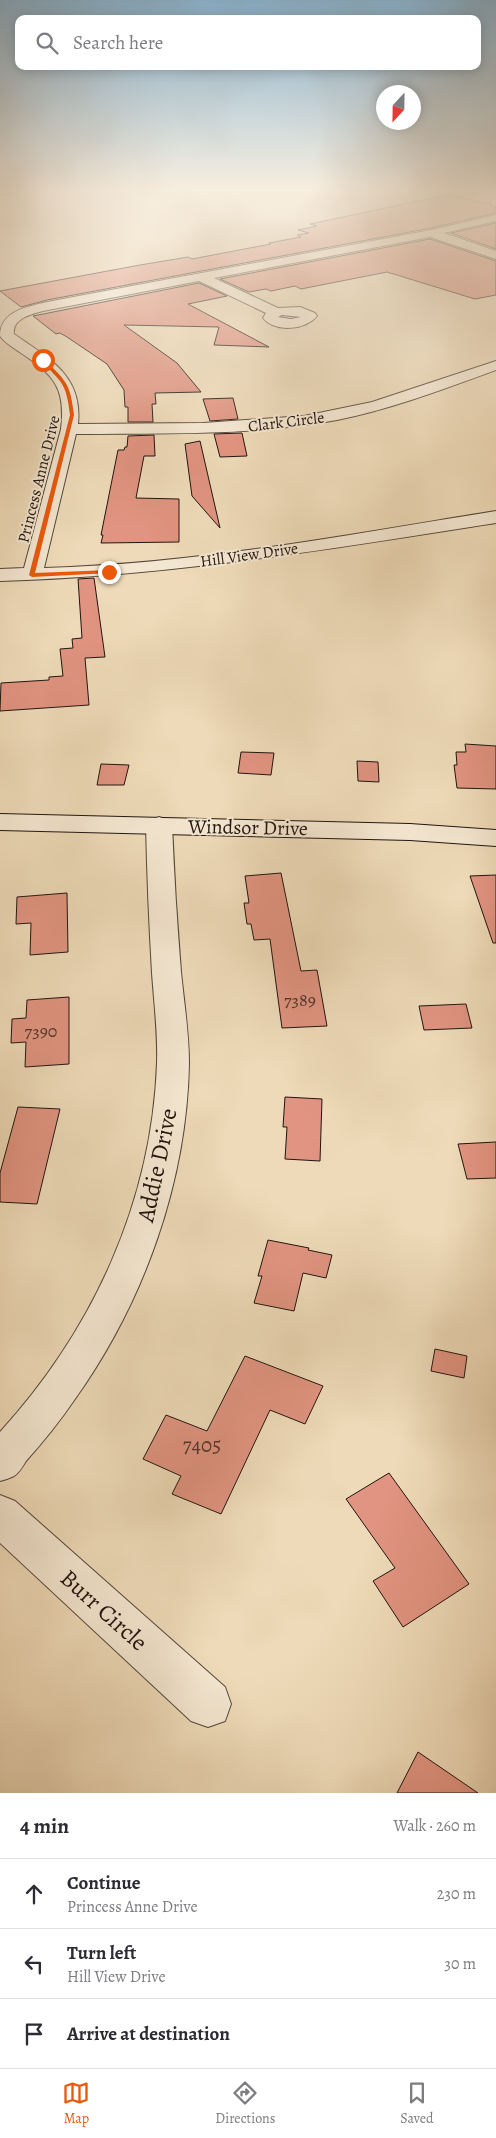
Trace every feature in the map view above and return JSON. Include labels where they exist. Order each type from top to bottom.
[{"type":"street","name":"Princess Anne Drive","points":[[32,575],[69,429],[72,404],[64,382],[43,360],[6,336],[5,326],[9,321],[25,312],[47,306],[218,274]]},
{"type":"street","points":[[201,277],[276,312]]},
{"type":"street","name":"Clark Circle","points":[[69,429],[224,427],[313,419],[392,401],[496,365]]},
{"type":"street","name":"Hill View Drive","points":[[0,576],[109,572],[158,567],[496,517]]},
{"type":"street","name":"Windsor Drive","points":[[0,822],[401,832],[496,838]]},
{"type":"street","name":"Addie Drive","points":[[0,1462],[42,1413],[68,1377],[112,1304],[140,1241],[158,1181],[170,1119],[173,1061],[158,825]]},
{"type":"street","name":"Burr Circle","points":[[0,1515],[208,1704]]},
{"type":"building","points":[[93,274],[187,274],[47,300],[21,307],[0,291]]},
{"type":"building","points":[[248,274],[379,274],[301,289],[295,286],[271,291],[266,289],[249,292],[220,279]]},
{"type":"building","points":[[392,274],[496,274],[496,295],[475,299]]},
{"type":"building","points":[[199,283],[227,296],[188,304],[269,347],[214,345],[219,327],[124,325],[177,363],[201,392],[155,393],[156,404],[152,404],[153,422],[128,422],[128,407],[125,407],[124,390],[107,364],[67,337],[60,333],[56,334],[33,316]]},
{"type":"building","points":[[233,398],[238,419],[210,421],[203,399]]},
{"type":"building","points":[[242,433],[247,456],[220,457],[214,434]]},
{"type":"building","points":[[154,435],[155,456],[144,456],[136,498],[179,499],[179,542],[101,543],[118,450],[124,450],[127,447],[128,436]]},
{"type":"building","points":[[200,441],[220,528],[192,496],[185,444]]},
{"type":"building","points":[[94,578],[105,657],[85,658],[89,705],[0,711],[1,683],[49,680],[49,677],[63,676],[60,649],[73,648],[72,639],[82,638],[78,579]]},
{"type":"building","points":[[465,744],[496,746],[496,789],[457,788],[454,765],[457,765],[456,752],[466,752]]},
{"type":"building","points":[[241,752],[274,753],[271,775],[238,773]]},
{"type":"building","points":[[357,761],[378,762],[379,782],[358,781]]},
{"type":"building","points":[[101,764],[129,765],[124,785],[97,785]]},
{"type":"building","points":[[281,873],[301,971],[317,970],[327,1026],[282,1028],[270,939],[254,940],[251,924],[247,924],[244,903],[249,903],[245,876]]},
{"type":"building","points":[[496,875],[496,943],[493,943],[470,876]]},
{"type":"building","points":[[67,893],[68,952],[30,955],[31,923],[16,924],[17,897]]},
{"type":"building","points":[[69,997],[69,1064],[25,1067],[26,1042],[11,1043],[12,1019],[26,1018],[27,1000]]},
{"type":"building","points":[[466,1004],[472,1028],[424,1030],[419,1006]]},
{"type":"building","points":[[285,1097],[322,1099],[320,1161],[285,1159],[287,1127],[283,1127]]},
{"type":"building","points":[[18,1107],[60,1109],[37,1204],[0,1202],[0,1173]]},
{"type":"building","points":[[496,1142],[496,1178],[467,1179],[458,1144]]},
{"type":"building","points":[[268,1240],[309,1248],[308,1250],[332,1255],[326,1278],[303,1273],[294,1311],[254,1303],[262,1276],[258,1276]]},
{"type":"building","points":[[435,1349],[467,1356],[464,1378],[431,1371]]},
{"type":"building","points":[[245,1356],[323,1386],[305,1424],[270,1410],[221,1514],[172,1494],[181,1476],[143,1459],[166,1415],[207,1431]]},
{"type":"building","points":[[389,1473],[469,1584],[403,1627],[373,1581],[395,1568],[346,1499]]},
{"type":"building","points":[[418,1752],[478,1793],[397,1793]]},
{"type":"route","points":[[43,360],[64,382],[72,404],[72,415],[32,575],[109,572]]}]
